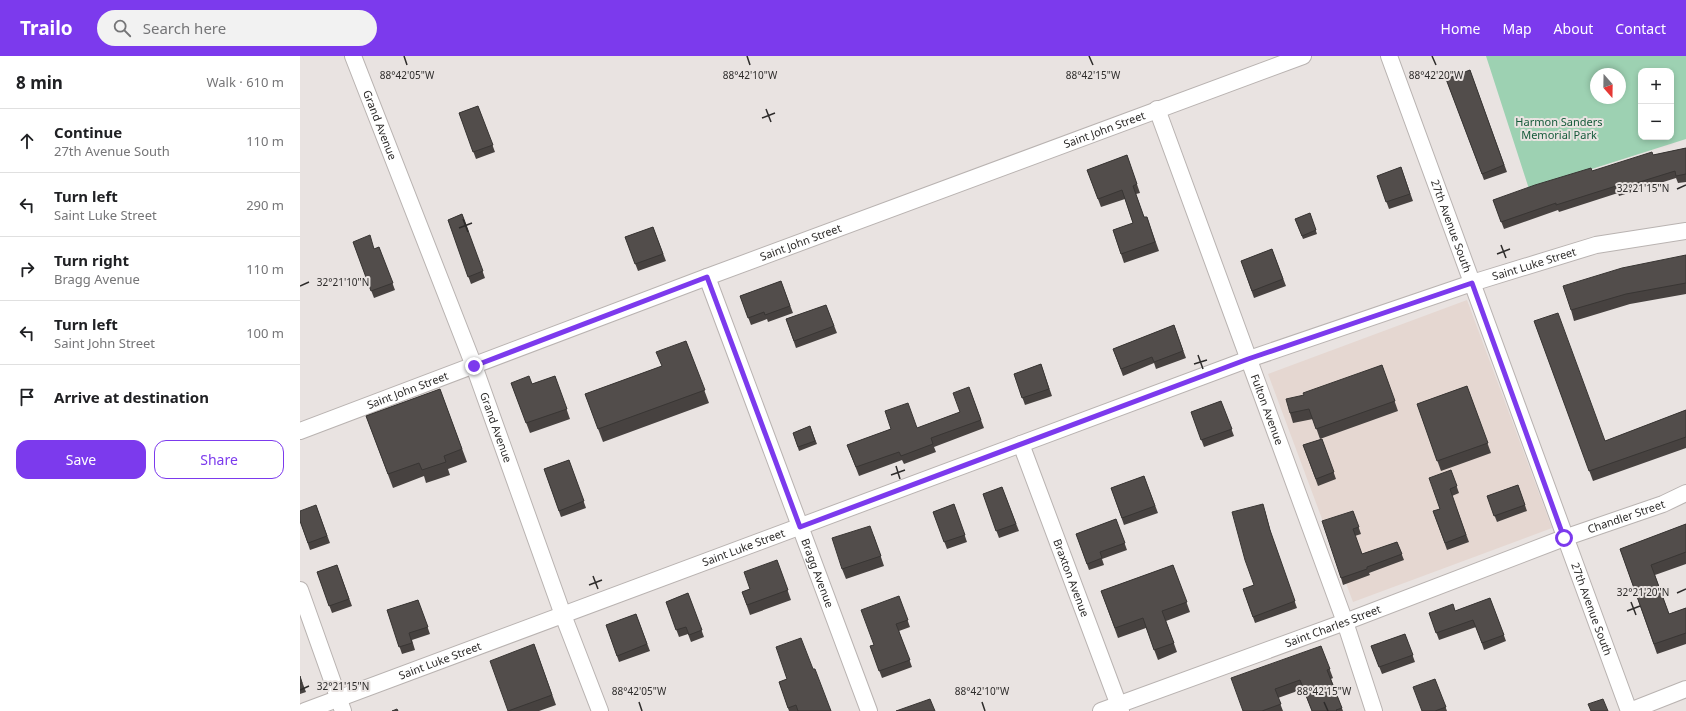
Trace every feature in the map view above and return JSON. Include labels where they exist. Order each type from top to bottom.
[{"type":"street","name":"Grand Avenue","points":[[353,56],[474,366],[562,615],[600,711]]},
{"type":"street","name":"Saint John Street","points":[[300,431],[707,277],[1302,56]]},
{"type":"street","name":"27th Avenue South","points":[[1389,56],[1564,538],[1629,711]]},
{"type":"street","name":"Fulton Avenue","points":[[1157,109],[1345,622],[1374,711]]},
{"type":"street","name":"Saint Luke Street","points":[[305,711],[341,705],[562,615],[1248,359],[1472,283],[1596,245],[1686,231]]},
{"type":"street","name":"Bragg Avenue","points":[[707,277],[869,711]]},
{"type":"street","name":"Braxton Avenue","points":[[1021,444],[1120,708]]},
{"type":"street","name":"Chandler Street","points":[[1564,538],[1663,504],[1686,493]]},
{"type":"street","name":"Saint Charles Street","points":[[1101,711],[1120,708],[1564,538]]},
{"type":"street","points":[[300,590],[341,705]]},
{"type":"street","points":[[1629,711],[1686,689]]},
{"type":"shaded area","points":[[1467,300],[1552,528],[1353,602],[1268,374]]},
{"type":"green space","name":"Harmon Sanders Memorial Park","points":[[1486,56],[1686,56],[1686,139],[1529,189]]},
{"type":"building","points":[[1470,70],[1504,165],[1482,174],[1446,79]]},
{"type":"building","points":[[478,106],[493,145],[473,152],[459,113]]},
{"type":"building","points":[[1686,148],[1686,174],[1676,176],[1675,171],[1617,189],[1616,186],[1556,205],[1556,203],[1501,222],[1493,200],[1535,185],[1591,168],[1592,171],[1652,152],[1653,155]]},
{"type":"building","points":[[1127,155],[1137,184],[1133,186],[1144,217],[1147,217],[1155,242],[1121,254],[1113,230],[1133,223],[1122,190],[1098,199],[1087,170]]},
{"type":"building","points":[[1401,167],[1410,194],[1386,202],[1377,176]]},
{"type":"building","points":[[1310,213],[1316,230],[1302,236],[1295,219]]},
{"type":"building","points":[[462,214],[483,271],[468,277],[448,220]]},
{"type":"building","points":[[653,227],[663,254],[635,264],[625,237]]},
{"type":"building","points":[[370,235],[374,249],[379,247],[393,283],[371,291],[353,242]]},
{"type":"building","points":[[1272,249],[1283,279],[1252,291],[1241,261]]},
{"type":"building","points":[[1686,255],[1686,283],[1626,294],[1571,310],[1563,286],[1622,268]]},
{"type":"building","points":[[781,281],[790,306],[765,315],[764,312],[748,318],[740,296]]},
{"type":"building","points":[[826,305],[834,326],[794,341],[786,319]]},
{"type":"building","points":[[1558,313],[1605,441],[1686,410],[1686,437],[1589,471],[1534,321]]},
{"type":"building","points":[[1174,325],[1183,351],[1154,362],[1152,357],[1121,369],[1113,349]]},
{"type":"building","points":[[686,341],[705,390],[598,429],[585,394],[662,366],[656,352]]},
{"type":"building","points":[[1041,364],[1049,389],[1022,398],[1014,374]]},
{"type":"building","points":[[1382,365],[1395,401],[1316,429],[1309,409],[1290,413],[1286,399],[1304,395],[1303,393]]},
{"type":"building","points":[[529,376],[532,384],[555,376],[567,409],[526,423],[511,383]]},
{"type":"building","points":[[1467,386],[1488,443],[1437,461],[1417,404]]},
{"type":"building","points":[[969,387],[981,420],[931,438],[933,444],[901,456],[899,452],[856,467],[847,445],[891,429],[885,411],[908,403],[917,428],[960,412],[953,393]]},
{"type":"building","points":[[440,389],[462,449],[444,456],[446,462],[422,470],[419,463],[388,474],[366,416]]},
{"type":"building","points":[[1221,401],[1232,429],[1201,440],[1191,412]]},
{"type":"building","points":[[810,426],[815,441],[798,447],[793,433]]},
{"type":"building","points":[[1322,439],[1334,472],[1316,479],[1303,445]]},
{"type":"building","points":[[569,460],[584,501],[559,511],[544,469]]},
{"type":"building","points":[[1451,470],[1457,486],[1450,489],[1466,535],[1445,543],[1433,511],[1440,509],[1429,478]]},
{"type":"building","points":[[1144,476],[1155,506],[1122,518],[1111,488]]},
{"type":"building","points":[[1518,485],[1525,505],[1494,516],[1487,496]]},
{"type":"building","points":[[1002,487],[1016,524],[996,531],[983,494]]},
{"type":"building","points":[[954,504],[965,535],[944,542],[933,512]]},
{"type":"building","points":[[1263,504],[1270,530],[1295,601],[1253,617],[1243,589],[1254,585],[1245,560],[1232,512]]},
{"type":"building","points":[[316,505],[327,536],[308,543],[300,521],[300,511]]},
{"type":"building","points":[[1353,511],[1359,527],[1353,529],[1362,554],[1397,542],[1402,554],[1341,578],[1322,521]]},
{"type":"building","points":[[1116,519],[1125,543],[1100,552],[1102,558],[1087,564],[1076,534]]},
{"type":"building","points":[[1686,524],[1686,552],[1651,565],[1669,614],[1686,608],[1686,633],[1654,644],[1620,549]]},
{"type":"building","points":[[870,526],[881,556],[842,569],[832,538]]},
{"type":"building","points":[[777,560],[788,590],[747,605],[742,592],[750,589],[744,572]]},
{"type":"building","points":[[337,565],[349,599],[329,606],[317,572]]},
{"type":"building","points":[[1173,565],[1187,602],[1162,611],[1174,643],[1154,650],[1143,618],[1115,628],[1101,591]]},
{"type":"building","points":[[688,593],[702,630],[689,635],[686,627],[676,630],[666,602]]},
{"type":"building","points":[[899,596],[908,620],[896,624],[910,660],[879,671],[870,646],[874,645],[861,610]]},
{"type":"building","points":[[1490,598],[1504,635],[1482,643],[1473,620],[1436,633],[1429,613],[1453,604],[1455,611]]},
{"type":"building","points":[[418,600],[428,627],[409,633],[412,643],[399,647],[387,610]]},
{"type":"building","points":[[636,614],[647,644],[617,656],[606,625]]},
{"type":"building","points":[[1405,634],[1413,655],[1379,667],[1371,646]]},
{"type":"building","points":[[801,638],[831,711],[798,711],[796,705],[788,708],[779,682],[787,679],[776,647]]},
{"type":"building","points":[[534,644],[552,695],[508,711],[490,661]]},
{"type":"building","points":[[1321,646],[1330,669],[1327,670],[1342,708],[1336,710],[1337,711],[1312,711],[1300,680],[1275,689],[1281,704],[1262,711],[1243,711],[1231,678]]},
{"type":"building","points":[[1435,679],[1446,707],[1435,711],[1422,711],[1413,687]]},
{"type":"building","points":[[930,699],[935,711],[896,711]]},
{"type":"building","points":[[1603,699],[1608,711],[1591,711],[1588,704]]},
{"type":"route","points":[[474,366],[707,277],[800,527],[1248,359],[1472,283],[1564,538]]}]
